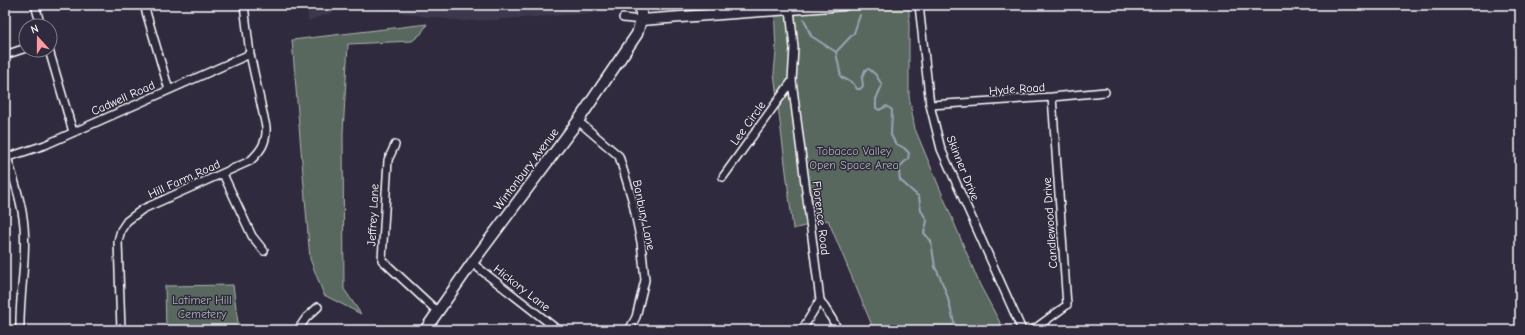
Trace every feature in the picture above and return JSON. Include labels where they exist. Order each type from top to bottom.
[{"type":"street","points":[[35,5],[39,18]]},
{"type":"street","points":[[144,5],[168,90]]},
{"type":"street","name":"Hill Farm Road","points":[[121,330],[118,241],[121,230],[127,221],[143,209],[250,161],[258,154],[263,145],[266,134],[250,54],[244,5]]},
{"type":"street","points":[[640,5],[641,20]]},
{"type":"street","points":[[624,18],[641,20],[844,5]]},
{"type":"street","name":"Skinner Drive","points":[[919,5],[930,105],[941,149],[1022,330]]},
{"type":"street","name":"Florence Road","points":[[790,9],[794,48],[792,81],[820,300],[838,330]]},
{"type":"street","name":"Wintonbury Avenue","points":[[425,330],[472,263],[578,121],[638,34],[641,20]]},
{"type":"street","points":[[5,55],[18,51]]},
{"type":"street","name":"Cadwell Road","points":[[6,158],[45,145],[250,54]]},
{"type":"street","points":[[51,58],[73,132]]},
{"type":"street","name":"Lee Circle","points":[[723,177],[792,81]]},
{"type":"street","name":"Hyde Road","points":[[930,105],[1105,92]]},
{"type":"street","name":"Candlewood Drive","points":[[1033,330],[1067,305],[1052,97]]},
{"type":"street","name":"Banbury Lane","points":[[578,121],[619,156],[632,200],[641,242],[645,280],[636,317],[629,330]]},
{"type":"street","name":"Jeffrey Lane","points":[[395,145],[388,160],[382,260],[438,311]]},
{"type":"street","points":[[6,158],[19,197],[24,225],[24,267],[20,305],[20,330]]},
{"type":"street","points":[[223,174],[252,236],[264,251]]},
{"type":"street","name":"Hickory Lane","points":[[472,263],[558,330]]},
{"type":"street","points":[[802,330],[820,300]]},
{"type":"street","points":[[298,330],[306,318],[318,307]]},
{"type":"shaded area","points":[[307,5],[634,5],[634,10],[463,21],[366,8],[337,11],[308,21]]},
{"type":"green space","name":"Tobacco Valley Open Space Area","points":[[909,5],[909,96],[915,129],[980,285],[1004,330],[874,330],[828,220],[793,229],[774,73],[776,52],[774,6]]},
{"type":"green space","points":[[427,24],[421,34],[412,41],[348,44],[343,133],[344,289],[361,314],[324,295],[310,259],[292,40]]},
{"type":"green space","name":"Latimer Hill Cemetery","points":[[233,285],[239,330],[166,330],[165,286]]},
{"type":"waterway","points":[[836,52],[854,33],[860,15]]},
{"type":"waterway","points":[[804,19],[811,36],[836,52],[841,77],[853,83],[857,89],[860,89],[863,86],[862,78],[865,70],[869,69],[876,75],[882,85],[876,99],[876,108],[879,110],[887,106],[892,110],[891,135],[895,143],[909,153],[908,159],[900,168],[900,180],[919,197],[921,210],[927,221],[924,233],[931,241],[935,267],[947,295],[956,330]]}]
